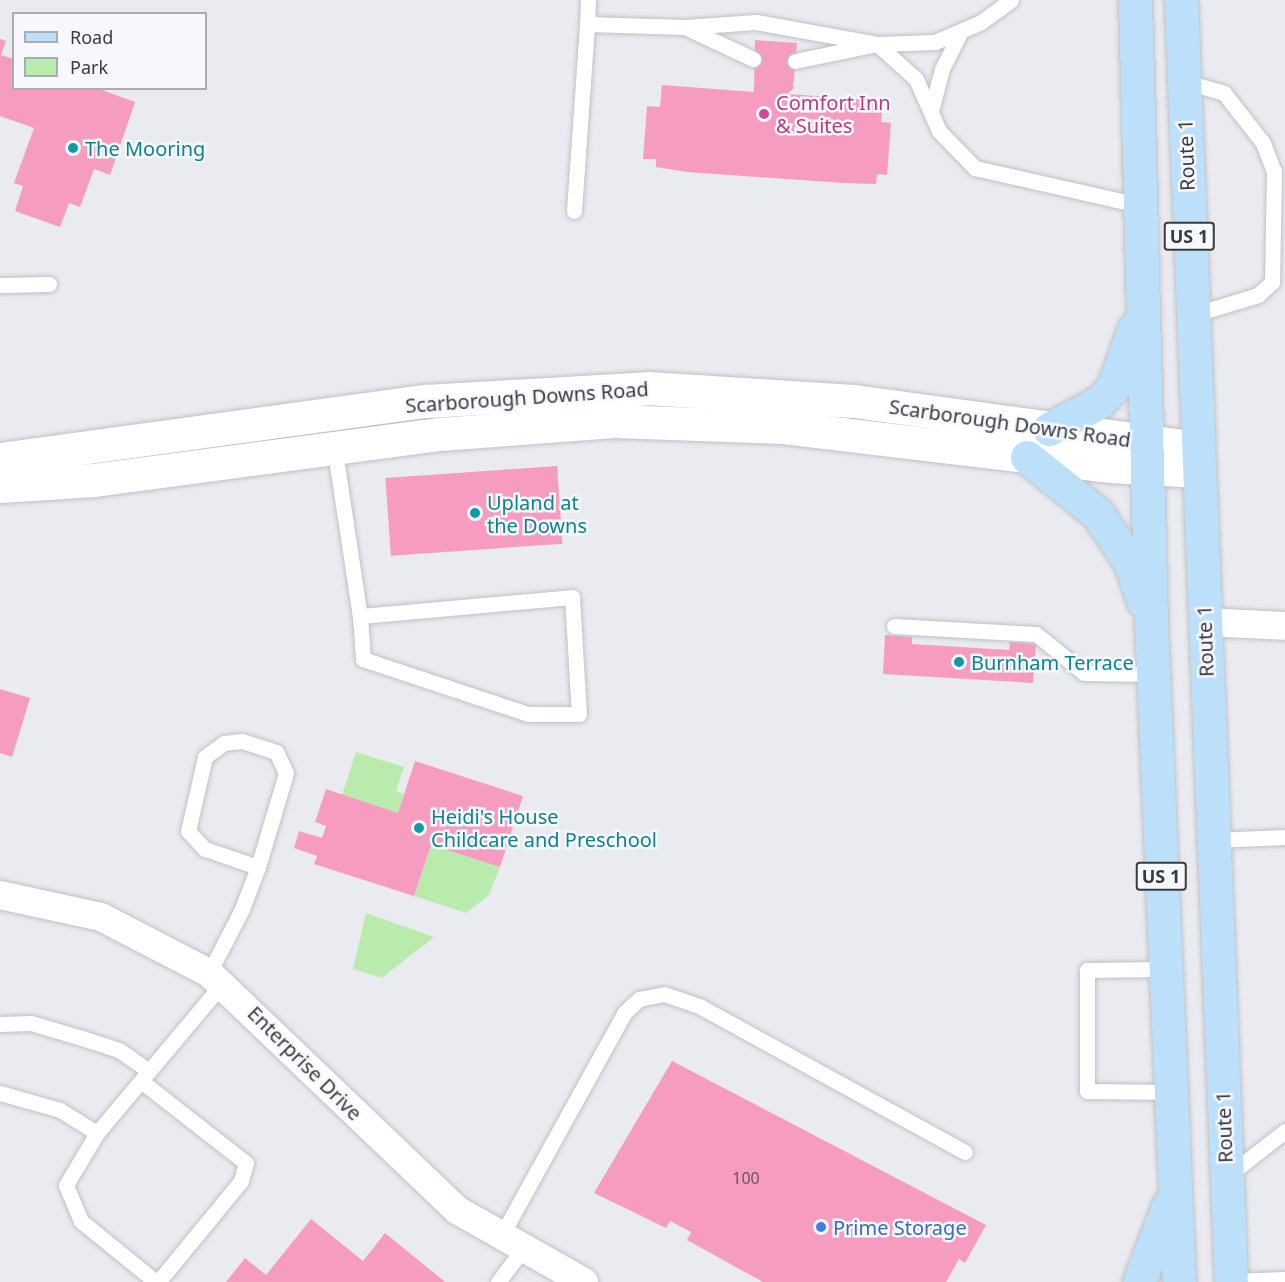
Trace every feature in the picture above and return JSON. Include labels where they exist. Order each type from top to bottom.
[{"type":"main road","name":"US 1","points":[[1135,0],[1141,295],[1149,455],[1151,624],[1179,1282]]},
{"type":"main road","name":"Route 1","points":[[1181,0],[1231,1282]]},
{"type":"main road","points":[[1049,429],[1099,402],[1113,388],[1131,350],[1141,295]]},
{"type":"main road","points":[[1027,457],[1097,513],[1115,536],[1151,624]]},
{"type":"main road","points":[[1139,1282],[1174,1182]]},
{"type":"street","name":"Scarborough Downs Road","points":[[0,459],[425,401],[648,388],[796,395],[1049,429],[1149,455]]},
{"type":"street","name":"Scarborough Downs Road","points":[[0,486],[94,480],[334,447],[541,424],[680,422],[896,438],[1027,457],[1149,455],[1198,459]]},
{"type":"street","points":[[1204,622],[1285,626]]},
{"type":"street","name":"Enterprise Drive","points":[[0,895],[101,916],[216,978],[418,1176],[511,1244],[584,1282]]},
{"type":"lane","points":[[574,210],[588,0]]},
{"type":"lane","points":[[795,61],[877,44],[935,42],[960,33],[1011,0]]},
{"type":"lane","points":[[587,24],[685,27],[799,26],[877,44],[916,79],[948,143],[975,168],[1139,205]]},
{"type":"lane","points":[[685,27],[753,59]]},
{"type":"lane","points":[[931,113],[942,69],[960,33]]},
{"type":"lane","points":[[1183,81],[1224,93],[1263,143],[1274,171],[1272,282],[1258,295],[1192,315]]},
{"type":"lane","points":[[0,285],[49,284]]},
{"type":"lane","points":[[330,415],[360,616],[363,659],[528,714],[579,714],[572,597],[360,616]]},
{"type":"lane","points":[[894,626],[1036,634],[1084,673],[1153,674]]},
{"type":"lane","points":[[0,1024],[31,1023],[119,1050],[144,1075],[246,1163],[241,1181],[157,1282],[73,1211],[68,1179],[97,1133],[144,1075],[216,978],[258,867],[286,766],[276,752],[242,741],[224,742],[205,757],[188,831],[205,849],[258,867]]},
{"type":"lane","points":[[1213,840],[1285,837]]},
{"type":"lane","points":[[1165,969],[1087,970],[1087,1091],[1171,1092]]},
{"type":"lane","points":[[498,1282],[511,1244],[624,1012],[639,999],[655,996],[701,1007],[965,1152]]},
{"type":"lane","points":[[0,1093],[60,1110],[97,1133]]},
{"type":"lane","points":[[1226,1177],[1285,1131]]},
{"type":"lane","points":[[1231,1282],[1285,1279]]},
{"type":"green space","points":[[356,752],[404,767],[396,791],[404,794],[398,813],[342,795]]},
{"type":"green space","points":[[431,845],[500,867],[489,895],[466,913],[414,896]]},
{"type":"green space","points":[[366,913],[434,937],[382,978],[353,969]]},
{"type":"building","name":"The Mooring","points":[[0,39],[6,41],[1,55],[12,58],[12,90],[102,90],[135,102],[110,175],[94,169],[80,207],[69,203],[60,227],[15,211],[23,186],[14,183],[34,128],[0,116]]},
{"type":"building","name":"Comfort Inn & Suites","points":[[755,40],[797,43],[793,89],[787,94],[883,101],[881,122],[891,123],[887,175],[877,174],[876,184],[844,183],[687,172],[656,167],[656,159],[643,159],[647,106],[660,107],[662,85],[754,92]]},
{"type":"building","name":"Upland at the Downs","points":[[557,466],[562,544],[391,556],[385,478]]},
{"type":"building","name":"Burnham Terrace","points":[[885,635],[912,637],[912,644],[1009,650],[1010,642],[1036,644],[1033,683],[883,674]]},
{"type":"building","points":[[0,689],[30,698],[12,757],[0,753]]},
{"type":"building","name":"Heidi's House Childcare and Preschool","points":[[415,761],[523,796],[500,867],[431,845],[414,896],[314,864],[317,856],[294,848],[299,831],[322,838],[326,826],[315,822],[326,789],[398,813]]},
{"type":"building","points":[[672,1061],[986,1225],[965,1263],[959,1259],[946,1282],[763,1282],[687,1240],[691,1232],[670,1221],[666,1228],[594,1193]]},
{"type":"building","points":[[311,1219],[363,1261],[385,1233],[445,1282],[226,1282],[245,1258],[266,1275]]},
{"type":"place","name":"Comfort Inn & Suites","points":[[764,114]]},
{"type":"place","name":"The Mooring","points":[[73,148]]},
{"type":"place","name":"Upland at the Downs","points":[[475,513]]},
{"type":"place","name":"Burnham Terrace","points":[[959,662]]},
{"type":"place","name":"Heidi's House Childcare and Preschool","points":[[419,828]]},
{"type":"place","name":"Prime Storage","points":[[821,1227]]}]
